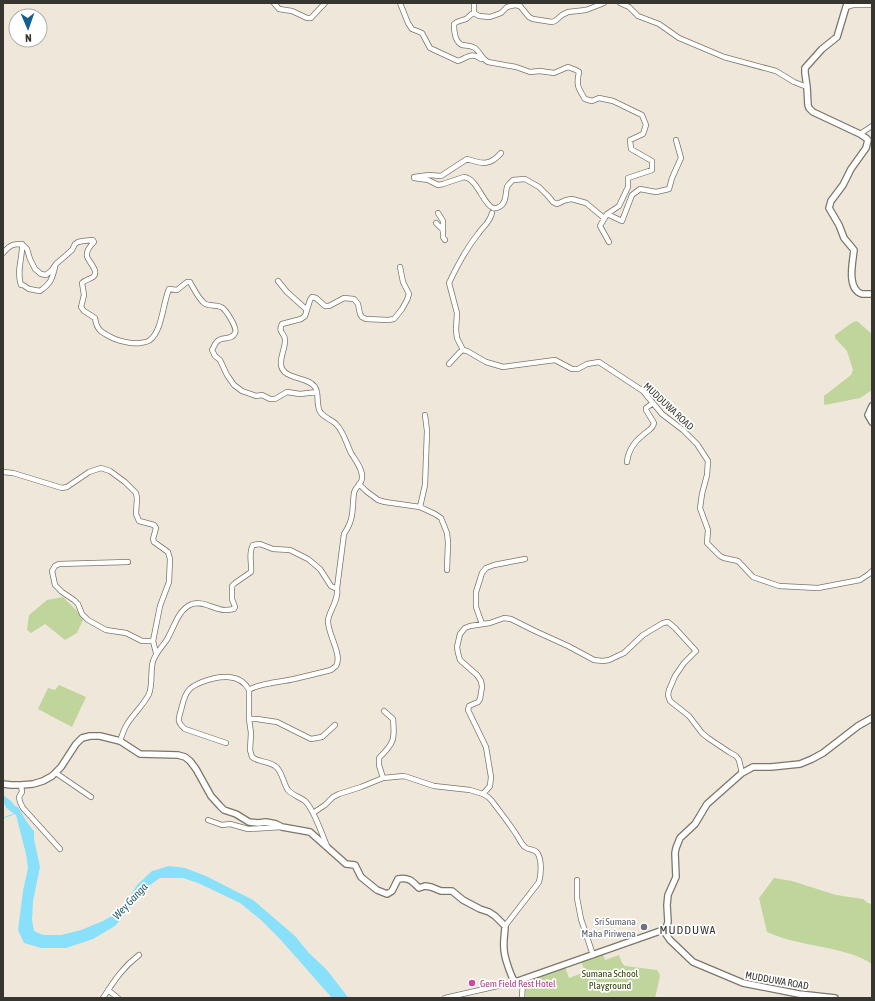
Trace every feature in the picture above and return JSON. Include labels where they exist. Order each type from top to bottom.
[{"type":"street","points":[[274,3],[279,9],[292,11],[307,18],[311,18],[324,3]]},
{"type":"street","points":[[400,3],[408,23],[412,29],[422,33],[430,48],[458,61],[476,55],[483,61],[516,67],[530,72],[540,71],[554,73],[568,67],[579,72],[576,82],[585,99],[592,100],[599,98],[612,101],[642,115],[646,125],[643,134],[630,140],[631,149],[652,162],[652,170],[628,178],[628,187],[619,206],[605,216],[600,226],[609,242]]},
{"type":"street","points":[[474,3],[474,13]]},
{"type":"street","points":[[474,13],[479,16],[490,17],[501,13],[507,7],[515,5],[520,6],[529,17],[552,22],[568,12],[586,10],[604,3]]},
{"type":"street","points":[[620,3],[629,7],[638,16],[659,24],[679,38],[724,57],[776,71],[794,82],[807,87]]},
{"type":"street","points":[[872,5],[847,5],[836,37],[822,49],[805,68],[808,105],[812,112],[860,134],[868,140],[866,148],[831,201],[829,208],[839,225],[844,238],[854,250],[851,276],[854,287],[862,294],[872,294]]},
{"type":"street","points":[[474,13],[454,24],[454,34],[459,43],[475,48],[484,60]]},
{"type":"street","points":[[860,134],[872,126]]},
{"type":"street","points":[[501,153],[487,163],[480,163],[467,159],[441,176],[429,175],[414,178],[428,180],[438,185],[466,177],[471,180],[493,208],[501,206],[504,202],[508,186],[513,180],[525,179],[539,186],[553,202],[557,204],[572,199],[586,203],[605,216],[622,221],[632,195],[640,190],[656,192],[669,189],[681,158],[676,140]]},
{"type":"street","points":[[438,213],[443,221],[444,240]]},
{"type":"street","points":[[449,364],[463,350],[457,338],[457,313],[449,283],[457,266],[478,233],[490,221],[492,213]]},
{"type":"street","points":[[436,223],[443,230]]},
{"type":"street","points":[[3,252],[9,246],[22,244],[27,249],[35,269],[41,274],[46,275],[72,250],[75,244],[78,242],[93,240],[94,242],[88,249],[87,257],[95,271],[95,274],[93,277],[82,283],[84,295],[81,306],[95,318],[96,324],[102,333],[122,342],[136,344],[152,340],[158,329],[169,289],[177,290],[187,282],[190,282],[202,301],[206,304],[222,307],[228,313],[236,330],[235,334],[231,337],[219,340],[212,350],[215,356],[220,360],[227,375],[234,385],[242,391],[256,396],[262,395],[270,399],[275,399],[287,392],[300,394],[317,392]]},
{"type":"street","points":[[22,244],[19,266],[20,285],[23,285],[29,289],[40,291],[48,285],[56,264]]},
{"type":"street","points":[[248,690],[259,686],[331,670],[335,666],[337,656],[328,627],[328,620],[338,591],[337,588],[344,534],[352,516],[354,492],[362,480],[363,473],[342,433],[335,423],[321,414],[316,388],[312,384],[287,374],[283,370],[281,356],[285,337],[280,331],[282,324],[301,319],[305,316],[312,297],[316,298],[325,306],[330,306],[344,298],[354,299],[358,304],[360,314],[366,319],[394,319],[408,300],[409,294],[403,282],[400,267]]},
{"type":"street","points":[[278,281],[307,310]]},
{"type":"street","name":"MUDDUWA ROAD","points":[[463,350],[486,362],[503,367],[555,360],[572,369],[578,369],[587,364],[599,362],[643,392],[662,414],[683,430],[697,444],[708,461],[707,476],[700,508],[708,530],[707,543],[720,556],[738,562],[752,577],[779,586],[818,588],[860,580],[872,570]]},
{"type":"street","points":[[628,462],[631,447],[653,427],[654,424],[646,408],[653,403]]},
{"type":"street","points":[[872,406],[868,415],[872,422]]},
{"type":"street","points":[[420,507],[425,485],[427,431],[425,415]]},
{"type":"street","points":[[3,472],[13,473],[62,488],[67,487],[90,472],[101,468],[110,471],[125,482],[136,493],[136,514],[139,520],[154,525],[156,528],[153,539],[154,542],[168,552],[170,559],[169,582],[160,606],[152,641],[156,653]]},
{"type":"street","points":[[359,484],[378,500],[420,507],[441,518],[447,533],[447,570]]},
{"type":"street","points":[[120,741],[125,728],[149,694],[151,688],[153,663],[156,653],[166,640],[179,615],[192,604],[202,603],[219,609],[234,609],[232,586],[251,572],[252,567],[250,550],[253,545],[260,544],[273,549],[290,550],[320,569],[331,586],[337,588]]},
{"type":"street","points":[[482,624],[476,607],[476,592],[482,573],[486,568],[494,565],[525,559]]},
{"type":"street","points":[[128,562],[59,564],[55,566],[52,572],[55,585],[78,604],[82,614],[88,620],[106,630],[126,633],[142,641],[152,641]]},
{"type":"street","points":[[484,794],[490,786],[491,777],[486,747],[468,710],[469,706],[478,702],[480,699],[482,687],[481,681],[477,675],[460,660],[457,647],[460,634],[465,628],[490,623],[504,618],[511,619],[594,660],[603,662],[624,653],[643,634],[662,623],[668,622],[696,651],[684,663],[675,676],[668,695],[670,701],[689,716],[702,733],[708,738],[736,756],[739,760],[742,773]]},
{"type":"street","points":[[226,743],[185,729],[180,725],[178,720],[184,697],[188,690],[193,686],[211,678],[233,677],[242,681],[246,686],[248,690],[251,733],[250,750],[252,757],[275,766],[281,774],[289,792],[306,802],[313,813],[327,846]]},
{"type":"street","points":[[383,778],[379,758],[392,744],[394,732],[393,719],[384,711]]},
{"type":"street","points":[[444,998],[515,982],[663,930],[666,928],[668,922],[668,895],[676,877],[676,848],[680,838],[695,824],[707,804],[742,773],[753,767],[800,764],[823,753],[858,726],[872,718]]},
{"type":"street","points":[[249,719],[277,722],[311,739],[322,737],[336,725]]},
{"type":"street","points":[[3,784],[21,785],[43,781],[52,776],[61,768],[76,744],[82,738],[100,736],[120,741],[140,754],[178,755],[185,757],[196,769],[211,796],[224,810],[236,814],[249,822],[271,823],[282,827]]},
{"type":"street","points":[[56,773],[91,797]]},
{"type":"street","points":[[313,813],[325,805],[333,797],[383,778],[404,776],[434,786],[470,790],[488,796],[517,835],[524,847],[526,849],[534,850],[537,852],[539,857],[541,875],[539,882],[505,926],[504,949],[511,975],[515,982]]},
{"type":"street","points":[[21,785],[22,792],[19,797],[23,808],[60,849]]},
{"type":"street","points":[[208,820],[222,825],[230,824],[248,829],[282,827],[310,832],[346,864],[355,866],[361,877],[377,890],[387,894],[392,891],[398,879],[404,878],[410,880],[419,888],[425,886],[441,891],[452,891],[463,900],[489,912],[505,926]]},
{"type":"street","points":[[577,880],[581,919],[593,955]]},
{"type":"street","name":"MUDDUWA ROAD","points":[[663,930],[670,940],[693,962],[743,983],[799,994],[835,998]]},
{"type":"street","points":[[103,998],[117,976],[128,963],[139,955]]},
{"type":"street","points":[[522,998],[523,979]]},
{"type":"street","points":[[108,990],[118,998]]},
{"type":"green space","points":[[857,321],[872,334],[872,390],[860,398],[825,405],[824,396],[851,375],[853,370],[847,351],[835,338],[835,335],[853,322]]},
{"type":"green space","points":[[63,597],[80,614],[83,620],[77,633],[65,640],[45,624],[31,633],[27,630],[29,615],[47,600]]},
{"type":"green space","points":[[59,685],[86,697],[72,727],[38,709],[48,688],[55,690]]},
{"type":"green space","points":[[774,878],[792,881],[836,895],[863,899],[872,904],[872,964],[855,955],[790,940],[767,932],[759,898]]},
{"type":"green space","name":"Sumana School Playground","points":[[603,954],[605,960],[619,955],[625,966],[657,970],[660,976],[655,998],[526,998],[525,984],[527,981],[565,967],[569,978],[585,972],[581,961]]},
{"type":"water","name":"Wey Ganga","points":[[3,795],[18,807],[34,831],[34,839],[40,867],[33,901],[32,920],[34,931],[43,935],[61,935],[81,930],[103,921],[115,914],[128,899],[137,885],[152,871],[169,866],[185,868],[206,876],[253,900],[295,936],[309,953],[327,970],[348,998],[332,998],[280,939],[261,920],[240,903],[198,883],[183,878],[160,878],[147,887],[115,926],[93,939],[66,948],[41,948],[24,943],[18,930],[23,891],[28,868],[16,815],[6,807]]},
{"type":"waterway","points":[[3,818],[14,814]]},
{"type":"place","name":"Sri Sumana Maha Piriwena","points":[[644,927]]},
{"type":"place","name":"Gem Field Rest Hotel","points":[[472,983]]},
{"type":"district","name":"MUDDUWA","points":[[688,930]]}]
